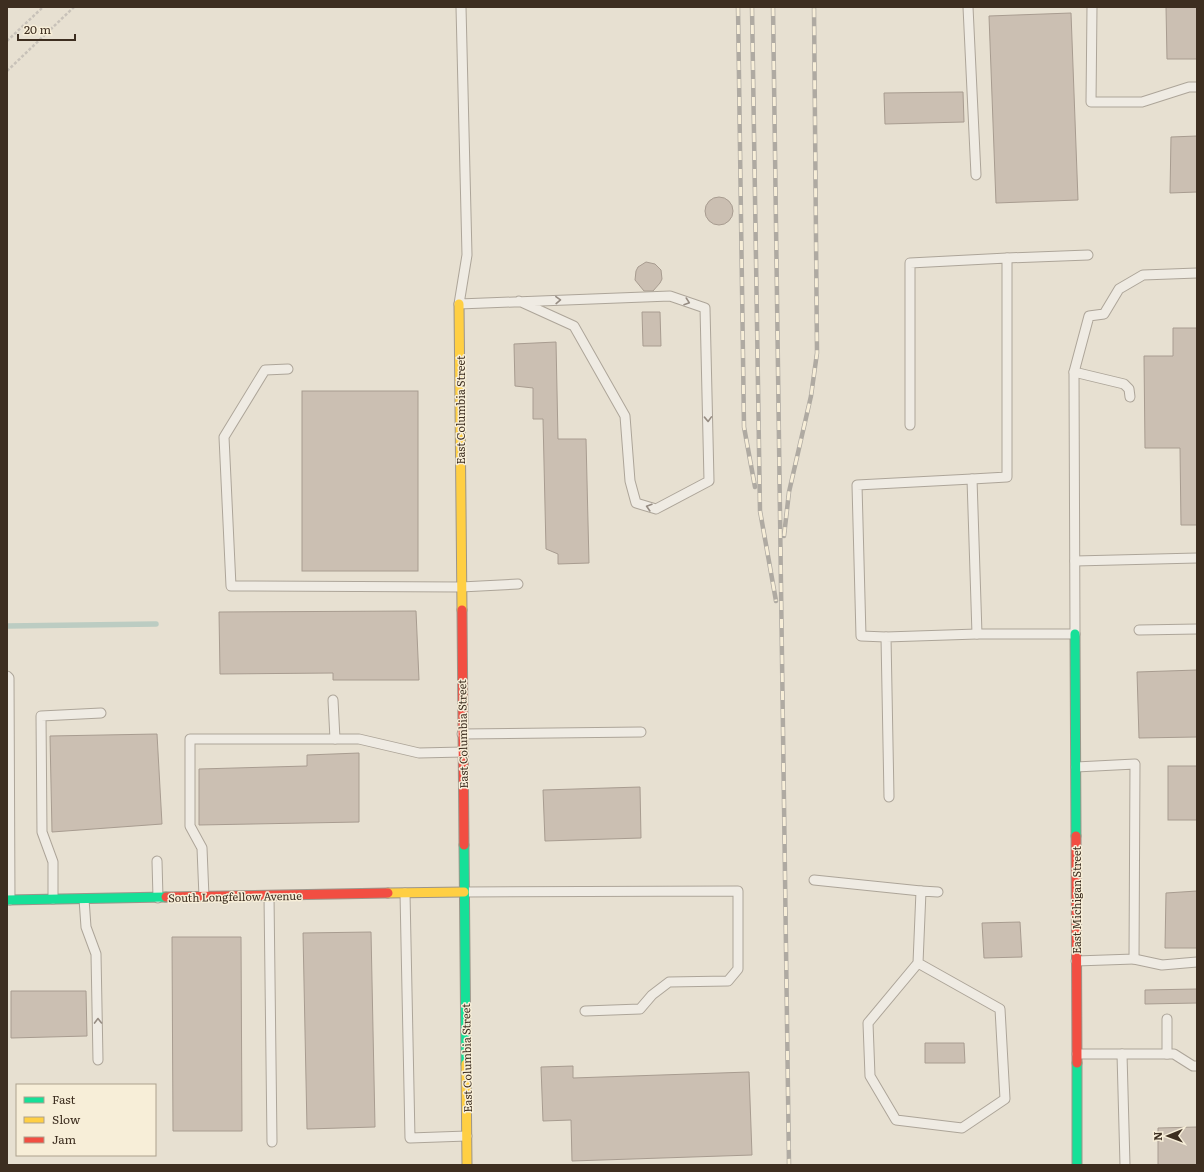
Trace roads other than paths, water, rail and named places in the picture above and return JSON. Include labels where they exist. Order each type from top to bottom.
[{"type":"street","name":"East Columbia Street","points":[[459,304],[467,1165]]},
{"type":"street","name":"East Michigan Street","points":[[1075,634],[1077,1165]]},
{"type":"street","name":"South Longfellow Avenue","points":[[9,900],[464,892]]},
{"type":"lane","points":[[461,7],[467,255],[459,304],[670,296],[705,308],[709,481],[656,509],[636,503],[630,482],[625,416],[574,326],[519,302]]},
{"type":"lane","points":[[968,7],[976,175]]},
{"type":"lane","points":[[1092,7],[1091,102],[1142,102],[1189,87],[1197,87]]},
{"type":"lane","points":[[910,425],[910,263],[1088,255]]},
{"type":"lane","points":[[1007,258],[1007,477],[857,485],[861,636],[886,637],[977,634],[1075,634],[1074,372],[1089,316],[1104,314],[1119,289],[1143,275],[1197,273]]},
{"type":"lane","points":[[288,369],[265,370],[224,437],[231,586],[461,587],[518,584]]},
{"type":"lane","points":[[1074,372],[1124,384],[1129,389],[1130,397]]},
{"type":"lane","points":[[972,479],[977,634]]},
{"type":"lane","points":[[1075,561],[1197,558]]},
{"type":"lane","points":[[1138,630],[1197,629]]},
{"type":"lane","points":[[886,637],[889,798]]},
{"type":"lane","points":[[7,676],[9,678],[9,900]]},
{"type":"lane","points":[[333,700],[335,739]]},
{"type":"lane","points":[[53,899],[53,862],[42,832],[41,716],[101,713]]},
{"type":"lane","points":[[462,734],[641,732]]},
{"type":"lane","points":[[204,897],[202,848],[190,826],[190,739],[359,739],[419,753],[463,752]]},
{"type":"lane","points":[[1076,767],[1136,764],[1134,959]]},
{"type":"lane","points":[[157,862],[158,898]]},
{"type":"lane","points":[[814,880],[938,892]]},
{"type":"lane","points":[[464,892],[738,891],[738,969],[728,981],[669,982],[652,995],[640,1008],[585,1011]]},
{"type":"lane","points":[[918,963],[1000,1009],[1005,1099],[962,1128],[896,1120],[870,1076],[868,1023],[918,963],[921,891]]},
{"type":"lane","points":[[405,893],[410,1138],[467,1136]]},
{"type":"lane","points":[[269,896],[272,1142]]},
{"type":"lane","points":[[84,899],[86,927],[96,954],[98,1060]]},
{"type":"lane","points":[[1076,961],[1134,959],[1162,965],[1197,962]]},
{"type":"lane","points":[[1167,1019],[1167,1054]]},
{"type":"lane","points":[[1076,1054],[1174,1054],[1193,1066],[1197,1066]]},
{"type":"lane","points":[[1122,1054],[1125,1165]]},
{"type":"waterway","points":[[7,626],[156,624]]},
{"type":"railway","points":[[738,7],[744,427],[755,487]]},
{"type":"railway","points":[[752,7],[760,511],[776,601]]},
{"type":"railway","points":[[773,7],[789,1165]]},
{"type":"railway","points":[[784,536],[789,492],[811,396],[817,353],[814,7]]}]
